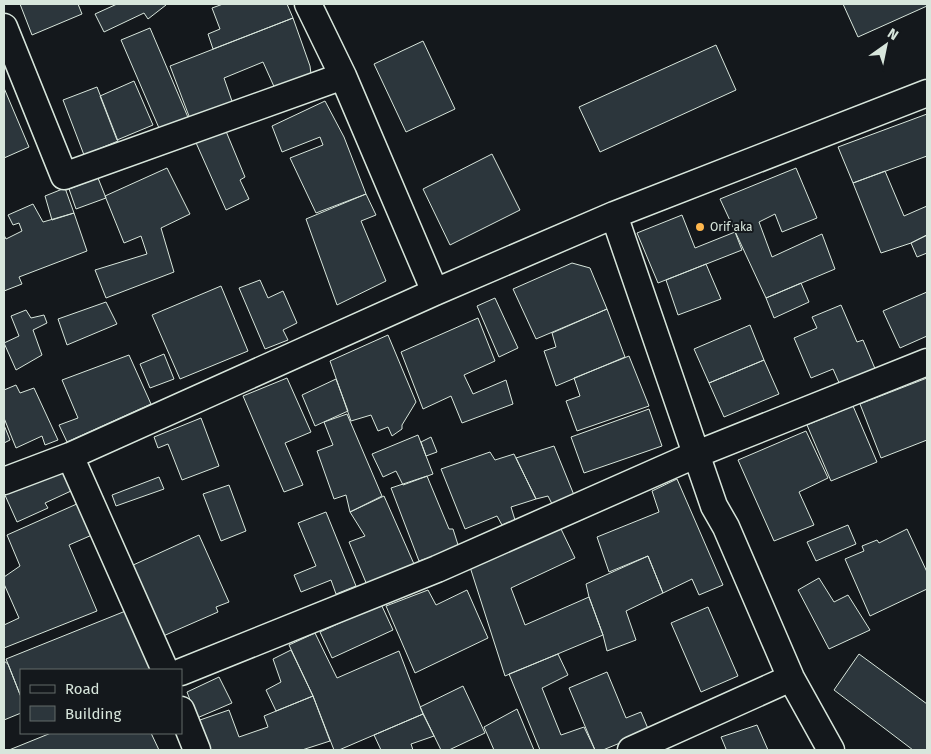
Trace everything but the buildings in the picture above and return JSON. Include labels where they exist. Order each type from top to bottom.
[{"type":"street","points":[[308,4],[344,76],[435,292]]},
{"type":"street","points":[[4,27],[64,176],[344,76]]},
{"type":"street","points":[[4,481],[70,456],[435,292],[614,215],[927,93]]},
{"type":"street","points":[[614,215],[714,506],[726,527],[791,678],[831,750]]},
{"type":"street","points":[[182,672],[437,568],[697,454],[927,362]]},
{"type":"street","points":[[70,456],[165,669]]},
{"type":"street","points":[[631,750],[791,678]]},
{"type":"street","points":[[182,712],[197,750]]},
{"type":"place","name":"Orif aka","points":[[700,227]]}]
